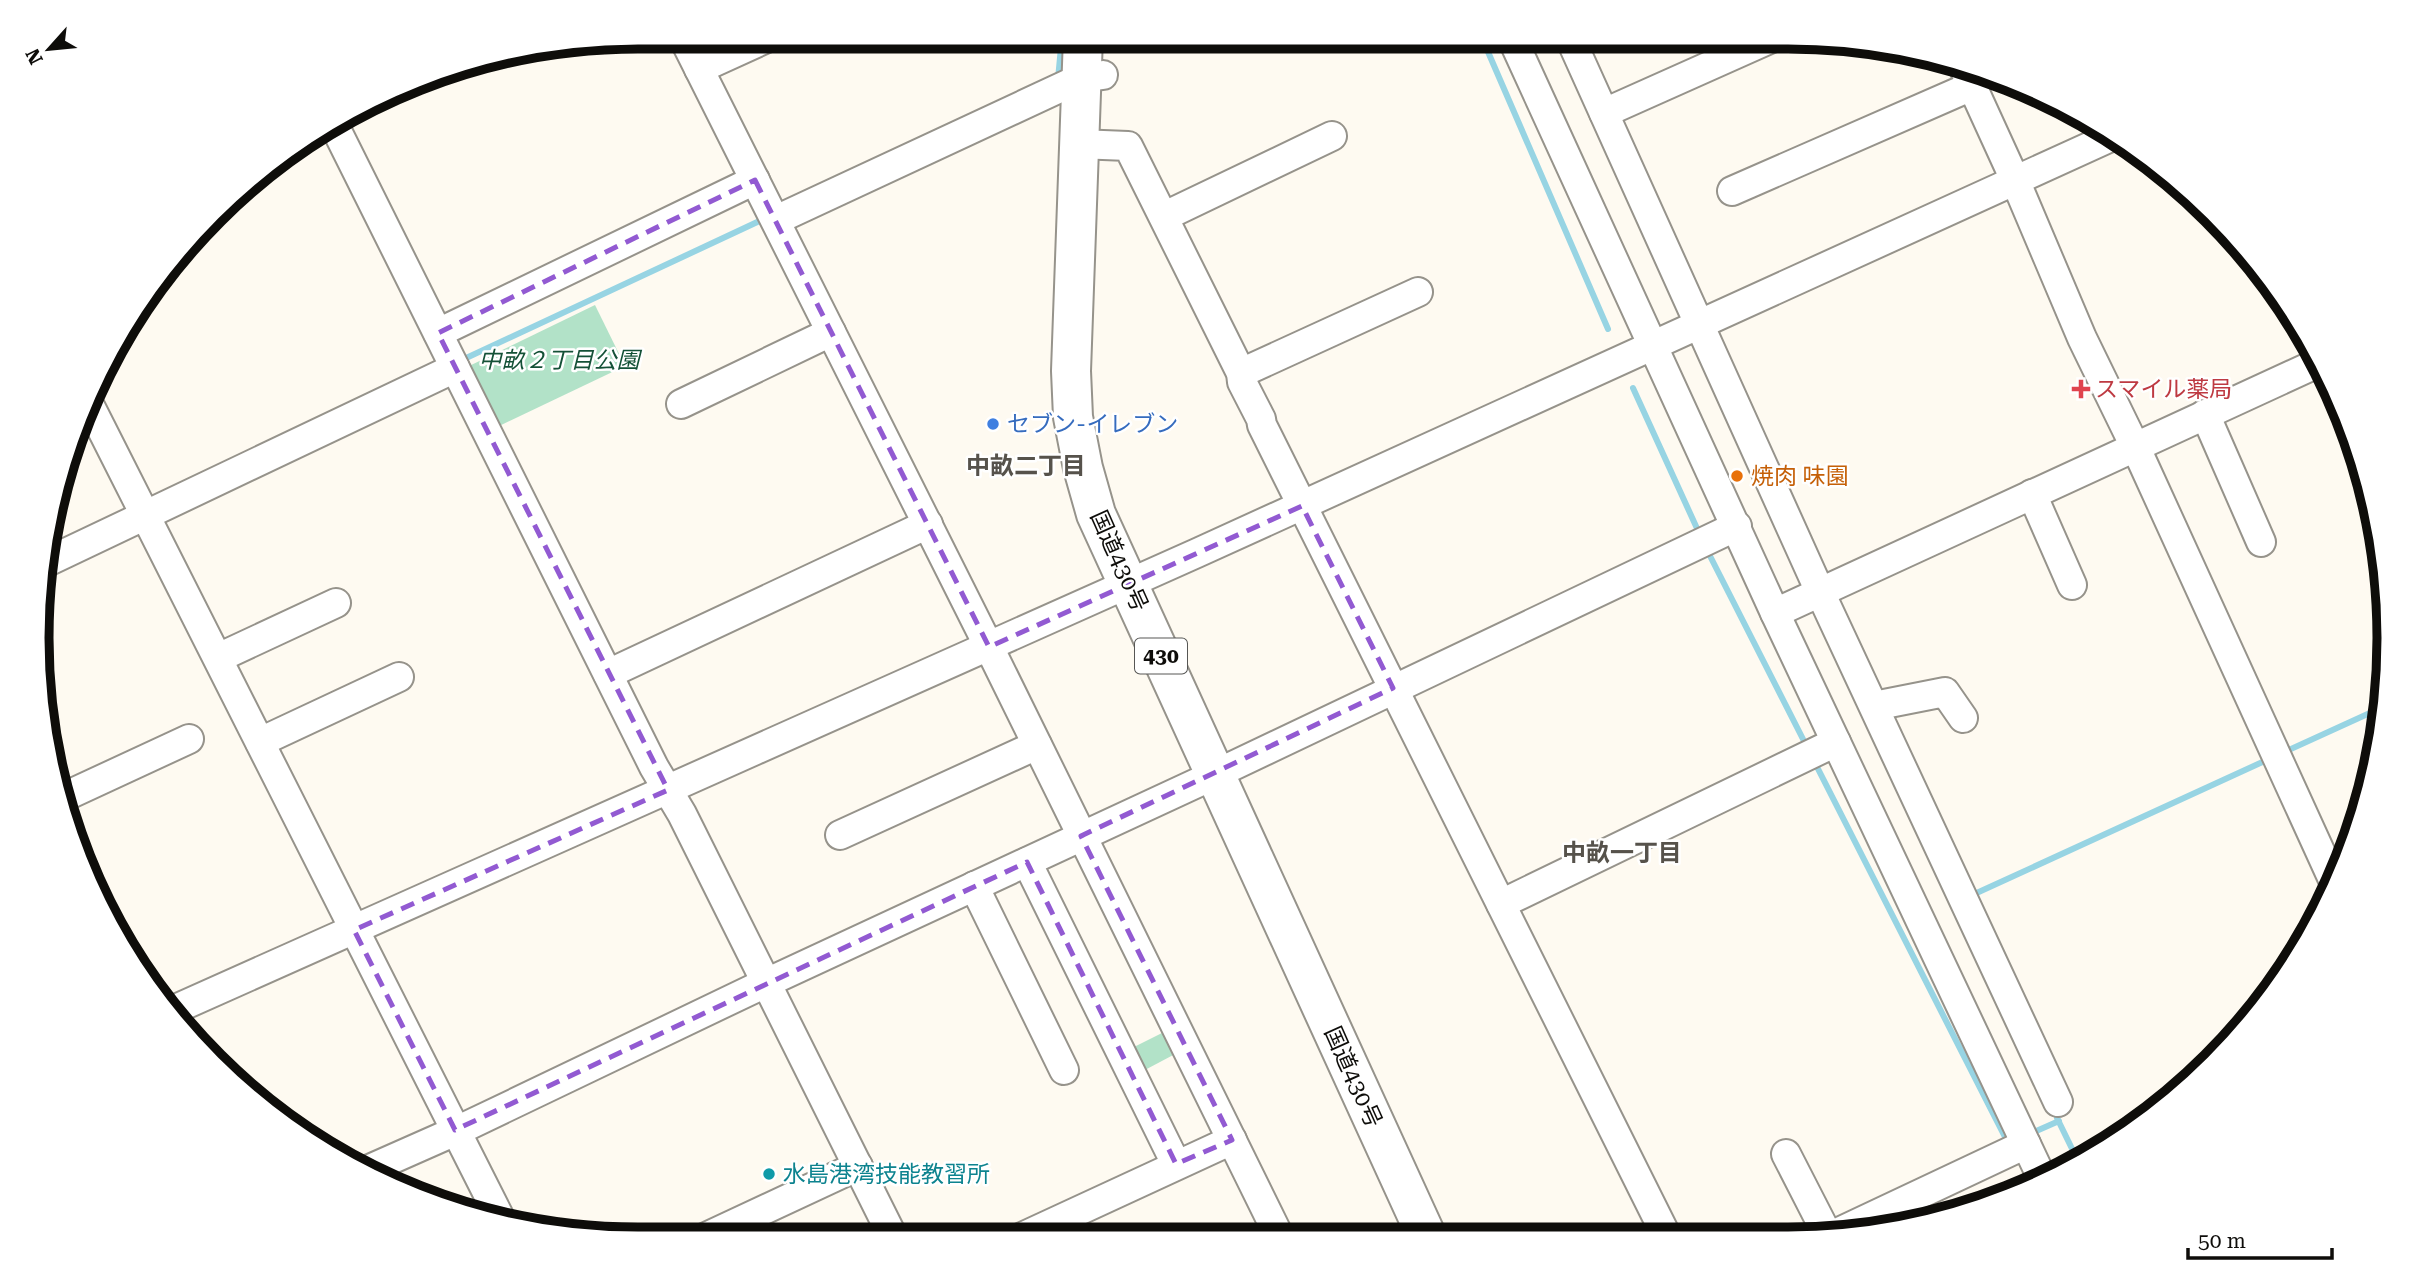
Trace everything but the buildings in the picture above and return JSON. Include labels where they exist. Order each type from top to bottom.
[{"type":"highway","name":"国道430号","points":[[1090,55],[1089,144],[1095,376],[1101,430],[1140,579],[1227,768],[1331,979],[1445,1227]]},
{"type":"highway","name":"国道430号","points":[[1227,768],[1422,1227]]},
{"type":"street","points":[[689,49],[928,524],[1274,1227]]},
{"type":"street","points":[[699,69],[743,49]]},
{"type":"street","points":[[1523,49],[1653,346],[1775,613],[1820,750],[2039,1171]]},
{"type":"street","points":[[1575,49],[1819,596],[1874,706],[2058,1102]]},
{"type":"street","points":[[1604,113],[1747,49]]},
{"type":"street","points":[[776,220],[1090,55]]},
{"type":"street","points":[[1732,191],[1964,76]]},
{"type":"street","points":[[1968,77],[2082,338],[2329,870]]},
{"type":"street","points":[[337,132],[607,674],[888,1227]]},
{"type":"street","points":[[1165,216],[1332,136]]},
{"type":"street","points":[[180,1008],[1302,506],[2102,140]]},
{"type":"street","points":[[1089,144],[1128,146],[1241,373],[1242,382],[1302,506],[1662,1227]]},
{"type":"street","points":[[438,333],[755,180]]},
{"type":"street","points":[[1241,373],[1418,292]]},
{"type":"street","points":[[681,404],[831,332]]},
{"type":"street","points":[[1775,613],[1819,596],[2207,420],[2310,367]]},
{"type":"street","points":[[54,559],[455,368]]},
{"type":"street","points":[[94,414],[141,518],[218,657],[449,1128],[495,1209]]},
{"type":"street","points":[[2207,420],[2261,542]]},
{"type":"street","points":[[2035,499],[2073,585]]},
{"type":"street","points":[[607,674],[928,524]]},
{"type":"street","points":[[376,1165],[449,1128],[1227,768],[1391,683],[1737,526]]},
{"type":"street","points":[[218,657],[336,603]]},
{"type":"street","points":[[260,742],[399,677]]},
{"type":"street","points":[[1874,706],[1945,692],[1963,718]]},
{"type":"street","points":[[70,794],[189,739]]},
{"type":"street","points":[[840,835],[1037,745]]},
{"type":"street","points":[[1501,904],[1820,750]]},
{"type":"street","points":[[1027,862],[1176,1164]]},
{"type":"street","points":[[974,886],[1064,1070]]},
{"type":"street","points":[[1043,1227],[1231,1140]]},
{"type":"street","points":[[1859,1223],[2026,1144]]},
{"type":"street","points":[[1787,1154],[1823,1226]]},
{"type":"street","points":[[728,1227],[858,1166]]},
{"type":"highlighted area","points":[[755,180],[989,647],[1302,506],[1393,688],[1081,836],[1232,1140],[1176,1164],[1027,862],[455,1130],[354,930],[668,790],[438,333]]},
{"type":"green space","name":"中畝２丁目公園","points":[[595,305],[625,366],[497,427],[467,367]]},
{"type":"green space","points":[[1166,1031],[1177,1053],[1143,1071],[1132,1048]]},
{"type":"waterway","points":[[1058,79],[1061,49]]},
{"type":"waterway","points":[[1487,49],[1608,329]]},
{"type":"waterway","points":[[464,359],[766,218]]},
{"type":"waterway","points":[[1633,388],[1700,535]]},
{"type":"waterway","points":[[1707,550],[1808,749]]},
{"type":"waterway","points":[[2282,753],[2372,712]]},
{"type":"waterway","points":[[1970,896],[2269,759]]},
{"type":"waterway","points":[[1814,761],[2008,1143]]},
{"type":"waterway","points":[[2057,1118],[2074,1152]]},
{"type":"waterway","points":[[2034,1132],[2059,1121]]},
{"type":"place","name":"スマイル薬局","points":[[2081,389]]},
{"type":"place","name":"セブン-イレブン","points":[[993,424]]},
{"type":"place","name":"焼肉 味園","points":[[1737,476]]},
{"type":"place","name":"水島港湾技能教習所","points":[[769,1174]]},
{"type":"district","name":"中畝二丁目","points":[[1026,466]]},
{"type":"district","name":"中畝一丁目","points":[[1622,853]]}]
